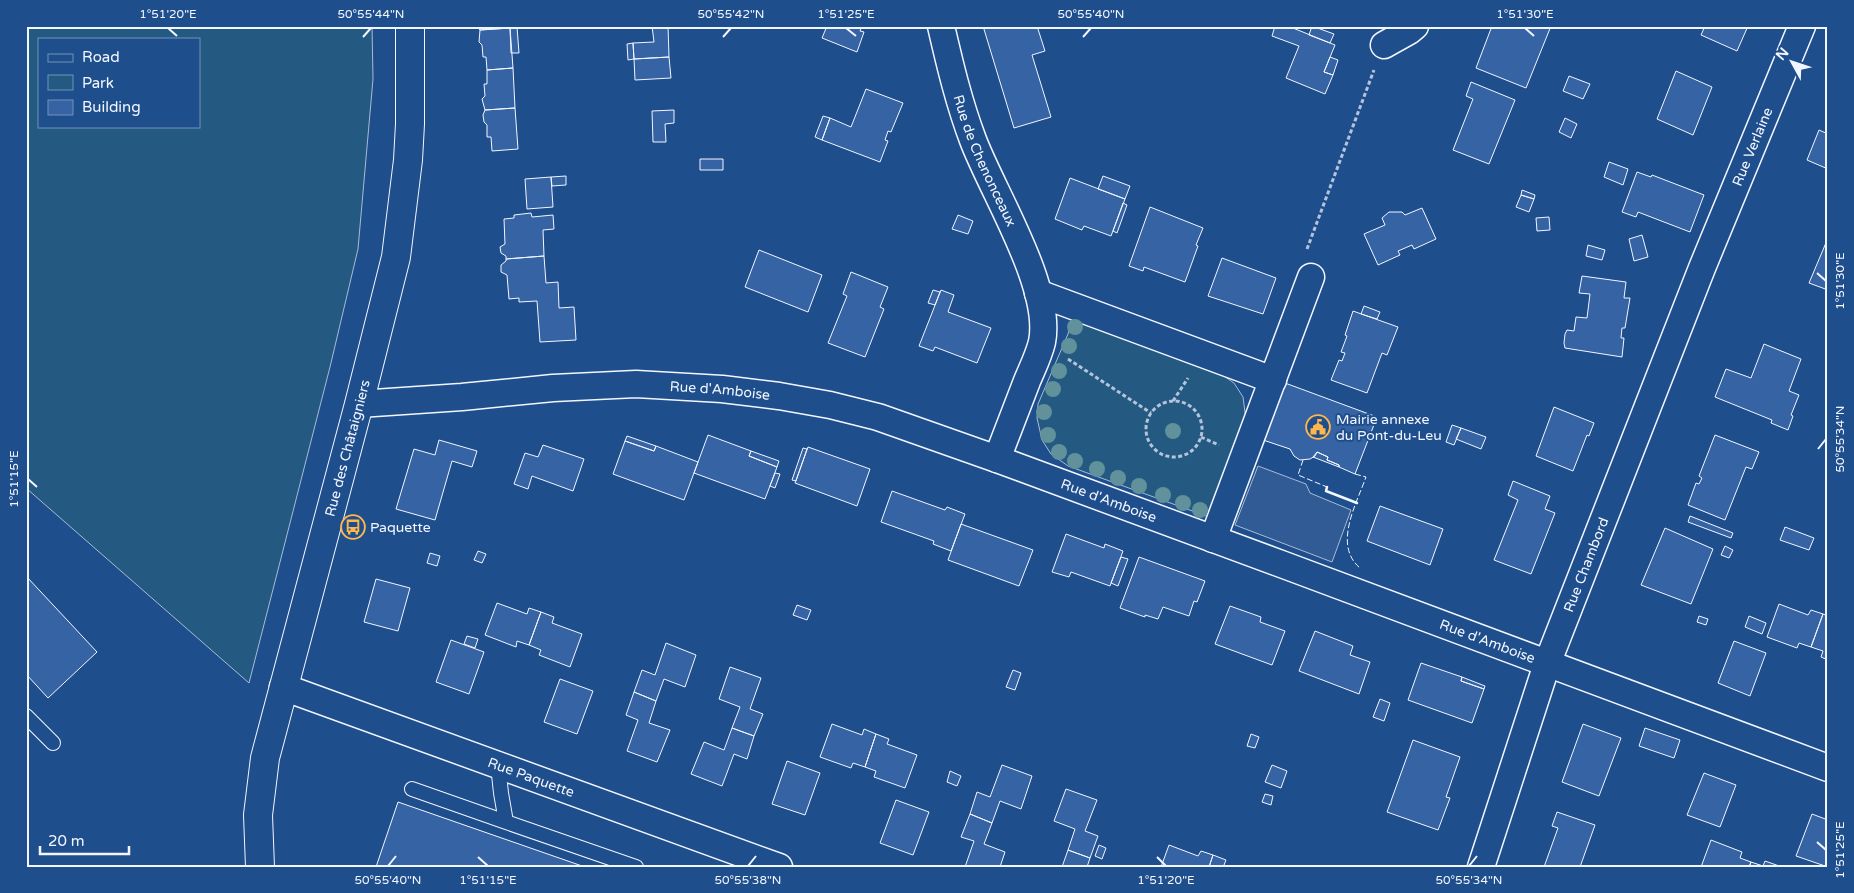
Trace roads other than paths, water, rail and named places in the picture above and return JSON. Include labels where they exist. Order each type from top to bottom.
[{"type":"street","name":"Rue des Châtaigniers","points":[[260,867],[258,837],[260,789],[265,758],[359,404],[400,235],[410,124],[410,26]]},
{"type":"street","name":"Rue de Chenonceaux","points":[[941,26],[959,100],[989,179],[1026,258],[1038,293],[1042,323],[1042,342],[997,459]]},
{"type":"street","points":[[1384,45],[1415,26]]},
{"type":"street","name":"Rue Verlaine","points":[[1702,268],[1802,26]]},
{"type":"street","name":"Rue Chambord","points":[[1481,867],[1547,664],[1702,268]]},
{"type":"street","points":[[1213,539],[1311,277]]},
{"type":"street","points":[[1038,293],[1273,380]]},
{"type":"street","name":"Rue d'Amboise","points":[[359,404],[606,384],[713,388],[779,396],[856,412],[997,459],[1828,768]]},
{"type":"street","name":"Rue Paquette","points":[[283,687],[779,867]]},
{"type":"lane","points":[[26,716],[53,744]]},
{"type":"lane","points":[[498,765],[500,793],[506,822]]},
{"type":"lane","points":[[412,789],[636,867]]},
{"type":"place","name":"Mairie annexe du Pont-du-Leu","points":[[1318,427]]},
{"type":"place","name":"Paquette","points":[[353,527]]}]
